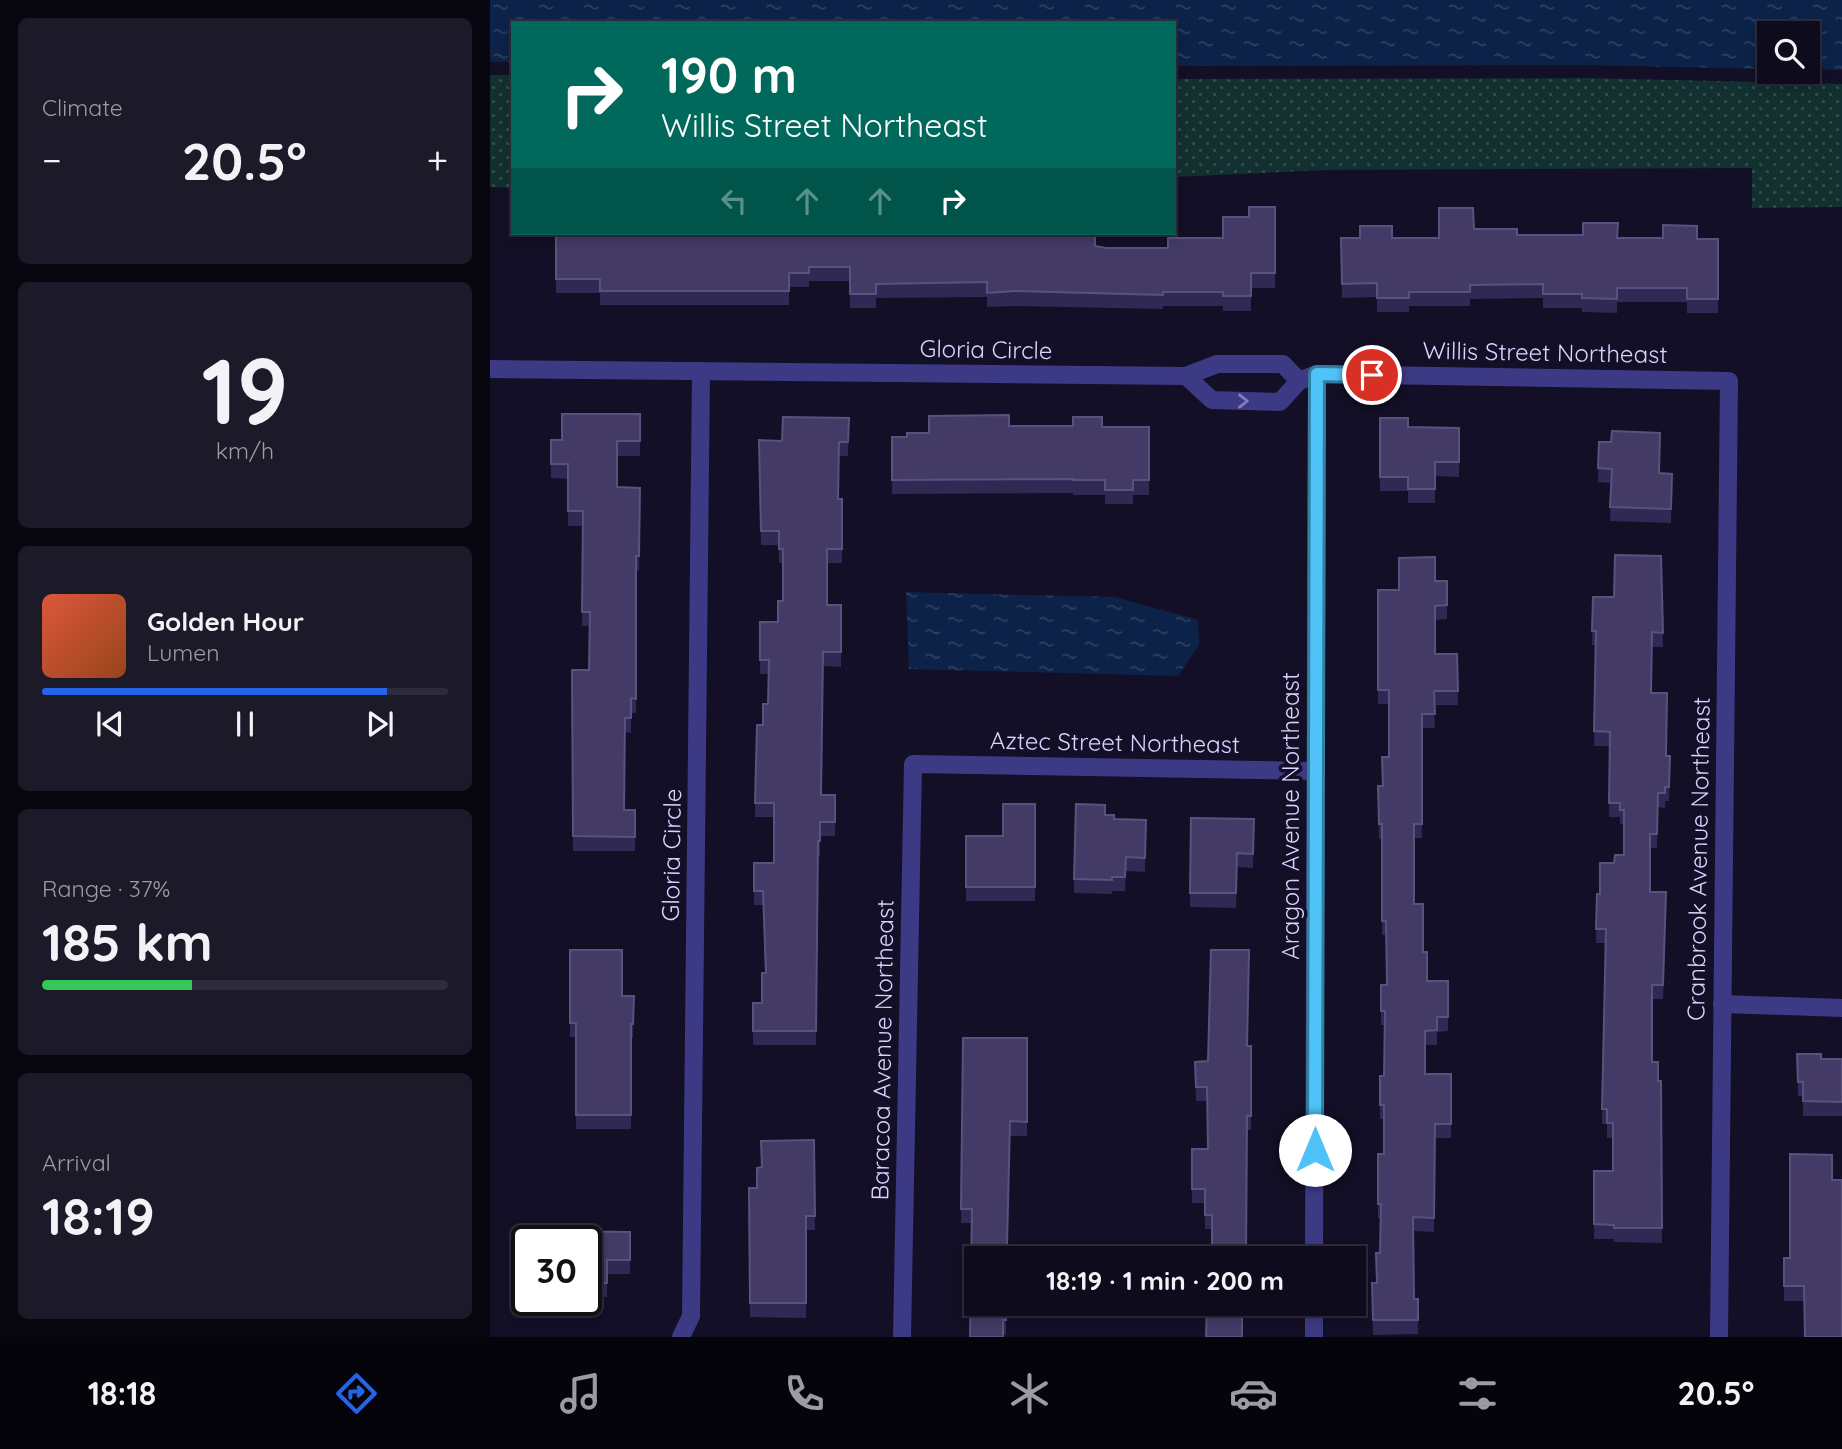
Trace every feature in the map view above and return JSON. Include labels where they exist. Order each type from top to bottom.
[{"type":"street","name":"Gloria Circle","points":[[490,369],[1186,376],[1217,364],[1283,364],[1299,381]]},
{"type":"street","name":"Gloria Circle","points":[[681,1337],[691,1316],[701,371]]},
{"type":"street","points":[[1186,376],[1212,400],[1280,402],[1299,381],[1317,374]]},
{"type":"street","name":"Willis Street Northeast","points":[[1317,374],[1730,381]]},
{"type":"street","name":"Aragon Avenue Northeast","points":[[1314,1246],[1317,374]]},
{"type":"street","name":"Cranbrook Avenue Northeast","points":[[1718,1337],[1730,381]]},
{"type":"street","name":"Aztec Street Northeast","points":[[913,764],[1316,771]]},
{"type":"street","name":"Baracoa Avenue Northeast","points":[[902,1337],[913,764]]},
{"type":"street","points":[[1722,1004],[1842,1008]]},
{"type":"street","points":[[1314,1316],[1314,1337]]},
{"type":"green space","points":[[490,75],[511,75],[511,188],[490,187]]},
{"type":"green space","points":[[1587,78],[1842,84],[1842,207],[1752,208],[1752,168],[1324,170],[1176,177],[1176,79]]},
{"type":"water","points":[[490,0],[1842,0],[1842,70],[1820,69],[1820,21],[1757,21],[1757,69],[1587,65],[1176,66],[1176,21],[511,21],[511,62],[490,62]]},
{"type":"water","points":[[906,592],[1115,597],[1198,620],[1199,645],[1178,676],[909,669]]},
{"type":"building","points":[[1249,207],[1275,207],[1275,273],[1251,273],[1251,296],[1223,296],[1223,292],[1163,292],[1163,295],[1015,291],[987,293],[987,282],[876,284],[876,294],[850,294],[850,267],[809,267],[809,273],[789,273],[789,291],[600,291],[600,279],[556,279],[556,235],[1095,236],[1095,246],[1106,248],[1168,248],[1168,238],[1223,238],[1223,217],[1249,217]]},
{"type":"building","points":[[1439,208],[1473,208],[1474,229],[1517,229],[1517,235],[1583,235],[1583,223],[1618,223],[1617,238],[1663,238],[1663,225],[1697,226],[1697,239],[1718,239],[1718,299],[1687,299],[1687,288],[1617,288],[1617,299],[1582,298],[1582,294],[1543,294],[1543,284],[1470,285],[1470,292],[1409,292],[1409,298],[1377,298],[1377,283],[1342,284],[1341,238],[1360,238],[1360,226],[1392,226],[1392,238],[1439,238]]},
{"type":"building","points":[[562,414],[640,414],[640,441],[617,441],[617,487],[640,488],[639,556],[636,556],[636,699],[631,698],[631,718],[625,718],[624,810],[635,810],[635,837],[573,836],[572,670],[589,670],[590,612],[582,612],[583,511],[568,511],[568,464],[551,464],[551,440],[562,440]]},
{"type":"building","points":[[1009,415],[1009,426],[1073,426],[1073,417],[1102,417],[1102,427],[1149,427],[1149,480],[1133,480],[1133,490],[1105,490],[1105,480],[892,480],[892,437],[907,437],[907,433],[929,433],[929,416]]},
{"type":"building","points":[[783,417],[849,418],[848,442],[839,442],[838,499],[842,499],[842,549],[827,549],[827,605],[841,605],[841,652],[823,652],[821,795],[835,795],[835,822],[820,822],[818,841],[816,1031],[753,1031],[753,1003],[762,1003],[762,973],[766,973],[763,891],[754,891],[754,863],[774,863],[774,803],[755,803],[757,725],[763,725],[763,704],[768,704],[769,660],[760,660],[760,622],[778,622],[778,601],[783,601],[783,549],[779,549],[779,531],[761,531],[759,440],[782,441]]},
{"type":"building","points":[[1380,418],[1408,418],[1408,427],[1459,428],[1459,462],[1435,462],[1435,489],[1408,489],[1408,477],[1380,477]]},
{"type":"building","points":[[1612,431],[1660,433],[1659,473],[1672,474],[1671,509],[1610,507],[1612,469],[1598,468],[1599,442],[1611,442]]},
{"type":"building","points":[[1615,555],[1661,556],[1663,633],[1652,632],[1651,693],[1667,693],[1666,756],[1670,756],[1669,787],[1665,787],[1665,793],[1658,793],[1657,834],[1650,834],[1650,892],[1666,892],[1663,985],[1652,985],[1652,1062],[1658,1062],[1658,1081],[1661,1081],[1662,1228],[1614,1228],[1614,1225],[1594,1224],[1594,1171],[1613,1171],[1613,1123],[1607,1123],[1607,1109],[1602,1109],[1606,929],[1596,929],[1597,894],[1600,894],[1600,863],[1614,863],[1615,855],[1624,855],[1624,810],[1620,810],[1620,803],[1609,803],[1610,732],[1594,731],[1596,631],[1592,631],[1593,597],[1614,597]]},
{"type":"building","points":[[1435,557],[1435,581],[1447,581],[1447,605],[1435,606],[1435,654],[1457,654],[1458,691],[1434,691],[1435,714],[1422,714],[1422,824],[1414,824],[1414,904],[1423,904],[1423,952],[1427,952],[1427,981],[1448,981],[1448,1017],[1437,1017],[1437,1030],[1425,1031],[1425,1074],[1451,1074],[1451,1124],[1435,1124],[1434,1218],[1413,1217],[1414,1299],[1418,1299],[1418,1320],[1373,1320],[1372,1283],[1377,1283],[1376,1253],[1380,1253],[1378,1154],[1384,1154],[1384,1105],[1380,1105],[1380,1076],[1384,1076],[1385,1011],[1381,1011],[1381,985],[1387,985],[1386,921],[1382,921],[1382,824],[1379,824],[1378,786],[1383,786],[1382,757],[1389,757],[1389,690],[1378,690],[1378,590],[1399,590],[1399,558]]},
{"type":"building","points":[[1003,804],[1035,804],[1035,887],[966,887],[966,836],[1003,836]]},
{"type":"building","points":[[1076,804],[1105,805],[1105,815],[1114,815],[1114,819],[1146,820],[1145,858],[1126,857],[1125,877],[1112,877],[1112,880],[1074,879]]},
{"type":"building","points":[[1191,818],[1254,819],[1253,854],[1237,853],[1236,893],[1190,893]]},
{"type":"building","points":[[570,950],[622,950],[622,996],[634,996],[631,1024],[631,1115],[576,1115],[576,1023],[570,1023]]},
{"type":"building","points":[[1211,950],[1249,950],[1247,1046],[1251,1046],[1251,1116],[1247,1116],[1246,1246],[1212,1246],[1212,1215],[1205,1215],[1205,1189],[1192,1189],[1192,1149],[1208,1149],[1207,1087],[1196,1087],[1195,1062],[1208,1061]]},
{"type":"building","points":[[963,1038],[1027,1038],[1027,1122],[1010,1121],[1007,1246],[971,1246],[972,1209],[961,1209]]},
{"type":"building","points":[[1797,1054],[1821,1054],[1821,1059],[1842,1059],[1842,1102],[1803,1101],[1803,1082],[1798,1082]]},
{"type":"building","points":[[814,1140],[815,1216],[806,1216],[806,1303],[750,1303],[749,1188],[757,1188],[757,1168],[762,1167],[761,1141]]},
{"type":"building","points":[[1790,1154],[1832,1155],[1832,1180],[1842,1180],[1842,1337],[1805,1337],[1804,1286],[1784,1286],[1784,1258],[1790,1258]]},
{"type":"building","points":[[602,1232],[630,1232],[630,1260],[607,1260],[607,1283],[602,1283]]},
{"type":"building","points":[[970,1316],[1006,1316],[1006,1320],[1003,1320],[1003,1337],[970,1337]]},
{"type":"building","points":[[1207,1316],[1242,1316],[1242,1337],[1206,1337]]},
{"type":"route","points":[[1315,1150],[1317,374],[1372,375]]}]
